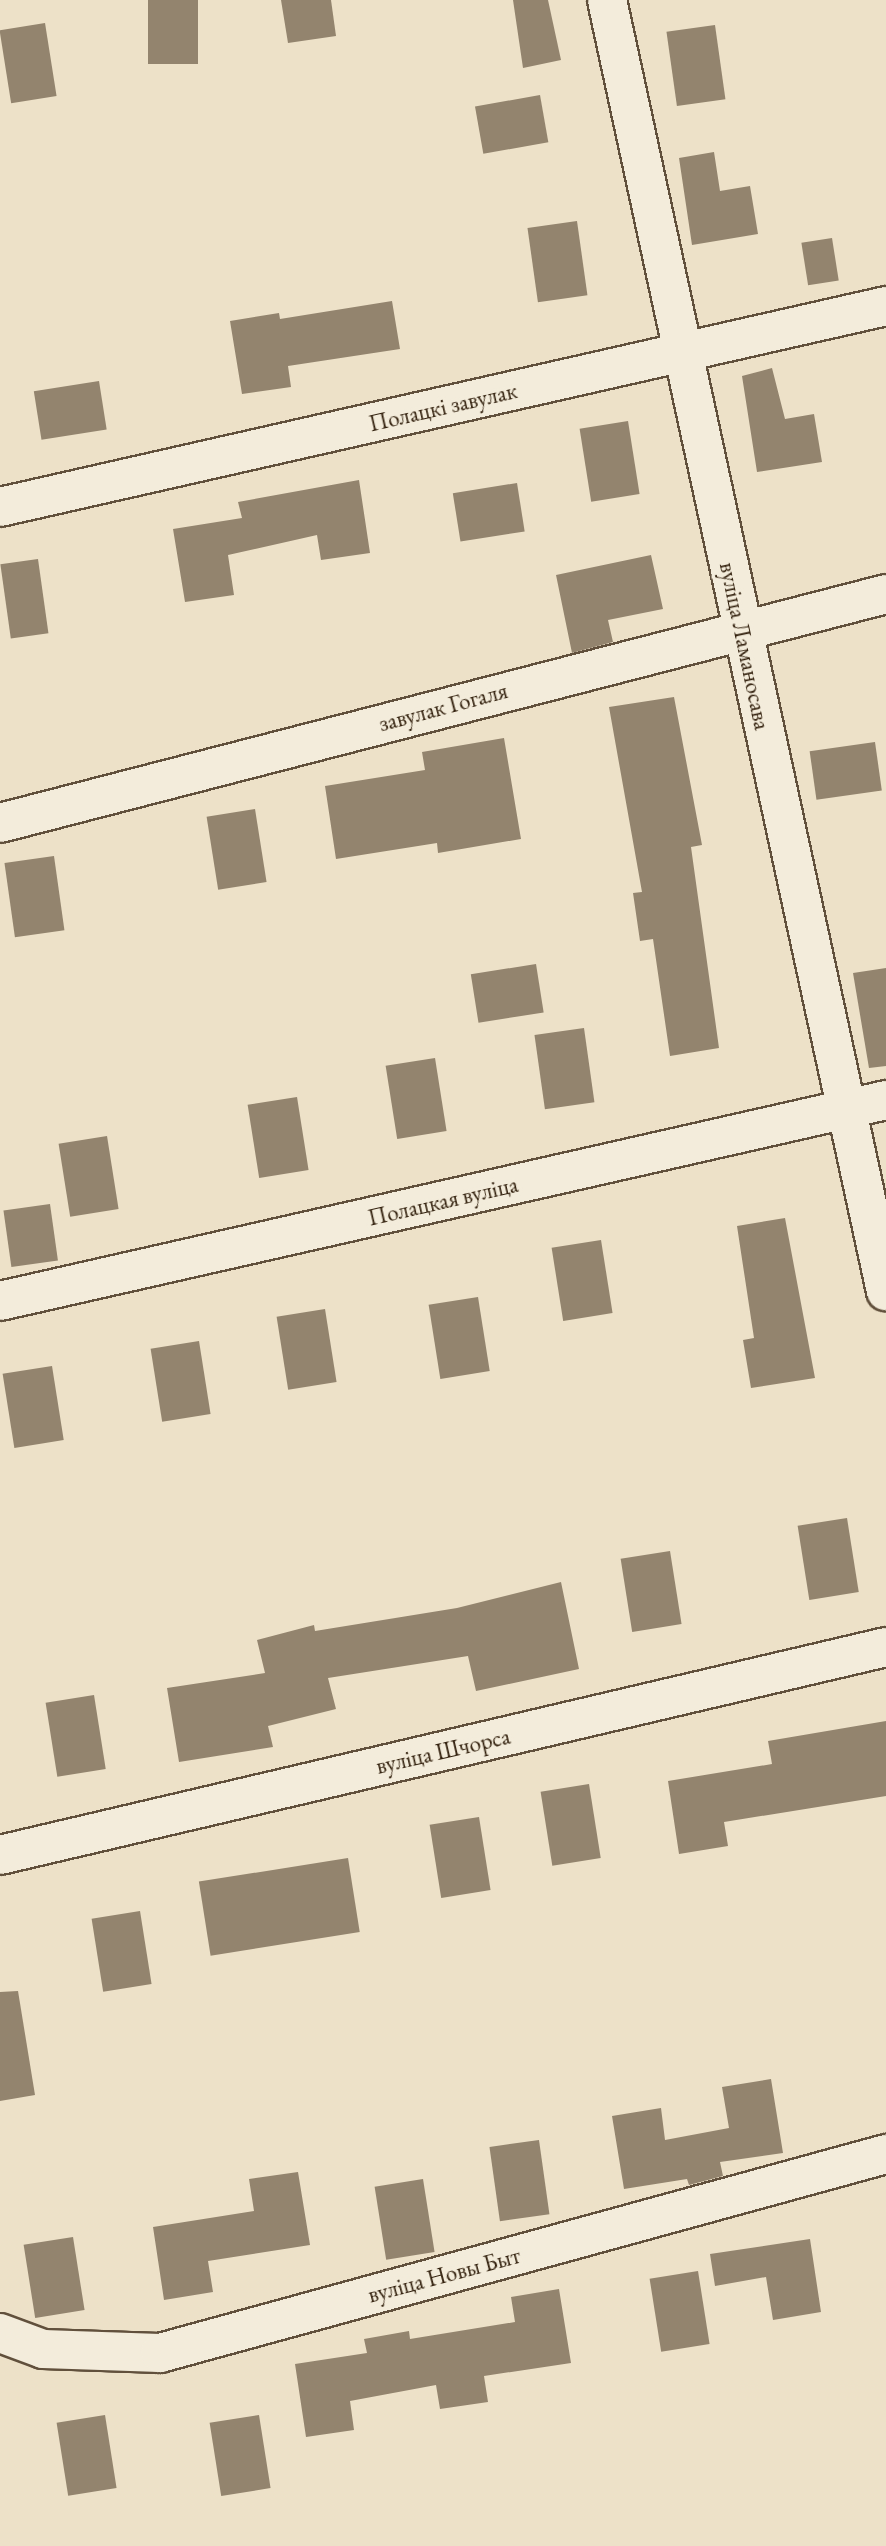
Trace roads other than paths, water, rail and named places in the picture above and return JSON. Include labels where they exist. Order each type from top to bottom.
[{"type":"street","name":"вуліца Ламаносава","points":[[607,0],[886,1291]]},
{"type":"street","name":"Полацкі завулак","points":[[0,507],[886,306]]},
{"type":"street","name":"завулак Гогаля","points":[[0,823],[741,628],[886,594]]},
{"type":"street","name":"Полацкая вуліца","points":[[0,1301],[886,1100]]},
{"type":"street","name":"вуліца Шчорса","points":[[0,1855],[886,1647]]},
{"type":"street","name":"вуліца Новы Быт","points":[[0,2333],[43,2348],[160,2353],[886,2154]]}]
